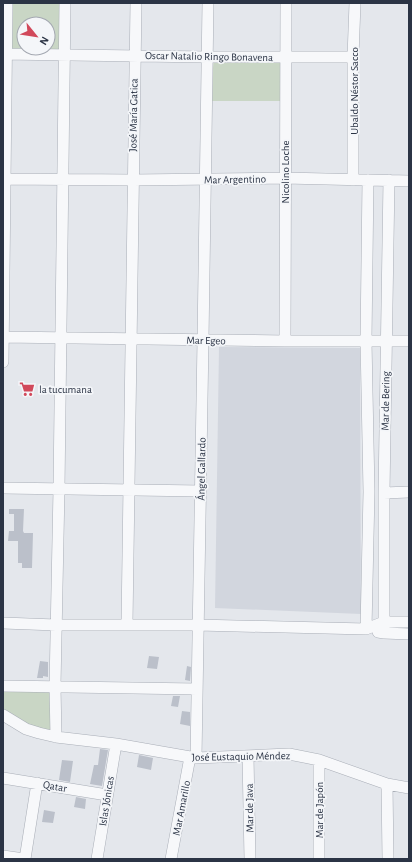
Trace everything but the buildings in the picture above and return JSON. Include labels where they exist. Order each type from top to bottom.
[{"type":"street","points":[[3,362],[4,54],[7,3]]},
{"type":"street","points":[[56,736],[55,686],[65,3]]},
{"type":"street","name":"José María Gatica","points":[[127,624],[132,339],[134,55],[136,3]]},
{"type":"street","name":"Ángel Gallardo","points":[[193,758],[198,688],[208,3]]},
{"type":"street","name":"Nicolino Loche","points":[[285,341],[286,3]]},
{"type":"street","name":"Ubaldo Néstor Sacco","points":[[354,180],[353,57],[355,3]]},
{"type":"street","name":"Oscar Natalio Ringo Bonavena","points":[[4,54],[207,57],[353,57]]},
{"type":"street","name":"Mar Argentino","points":[[4,179],[206,180],[285,178],[409,181]]},
{"type":"street","points":[[366,629],[369,492],[366,341],[368,180]]},
{"type":"street","name":"Mar de Bering","points":[[384,634],[384,493],[389,180]]},
{"type":"street","name":"Mar Egeo","points":[[3,337],[285,341],[409,340]]},
{"type":"street","points":[[3,488],[201,491]]},
{"type":"street","points":[[384,493],[409,492]]},
{"type":"street","points":[[366,629],[384,622],[409,622]]},
{"type":"street","points":[[3,623],[56,625],[198,625],[366,629],[384,634],[409,634]]},
{"type":"street","points":[[3,686],[198,688]]},
{"type":"street","name":"José Eustaquio Méndez","points":[[3,715],[26,729],[56,736],[116,744],[193,758],[289,754],[319,760],[387,784],[409,788]]},
{"type":"street","name":"Islas Jónicas","points":[[97,859],[116,744]]},
{"type":"street","name":"Mar de Java","points":[[248,756],[250,859]]},
{"type":"street","name":"Mar Amarillo","points":[[171,859],[193,758]]},
{"type":"street","name":"Mar de Japón","points":[[319,760],[319,859]]},
{"type":"street","name":"Qatar","points":[[3,778],[107,795]]},
{"type":"street","points":[[3,856],[24,859],[37,783]]},
{"type":"street","points":[[387,784],[388,859]]},
{"type":"shaded area","points":[[219,347],[360,348],[361,614],[215,608]]},
{"type":"green space","points":[[7,3],[64,3],[63,54],[56,54],[56,16],[16,16],[16,53],[6,53]]},
{"type":"green space","points":[[214,57],[283,58],[282,101],[210,101]]},
{"type":"green space","points":[[3,686],[55,686],[56,736],[3,714]]},
{"type":"place","name":"la tucumana","points":[[27,389]]}]
